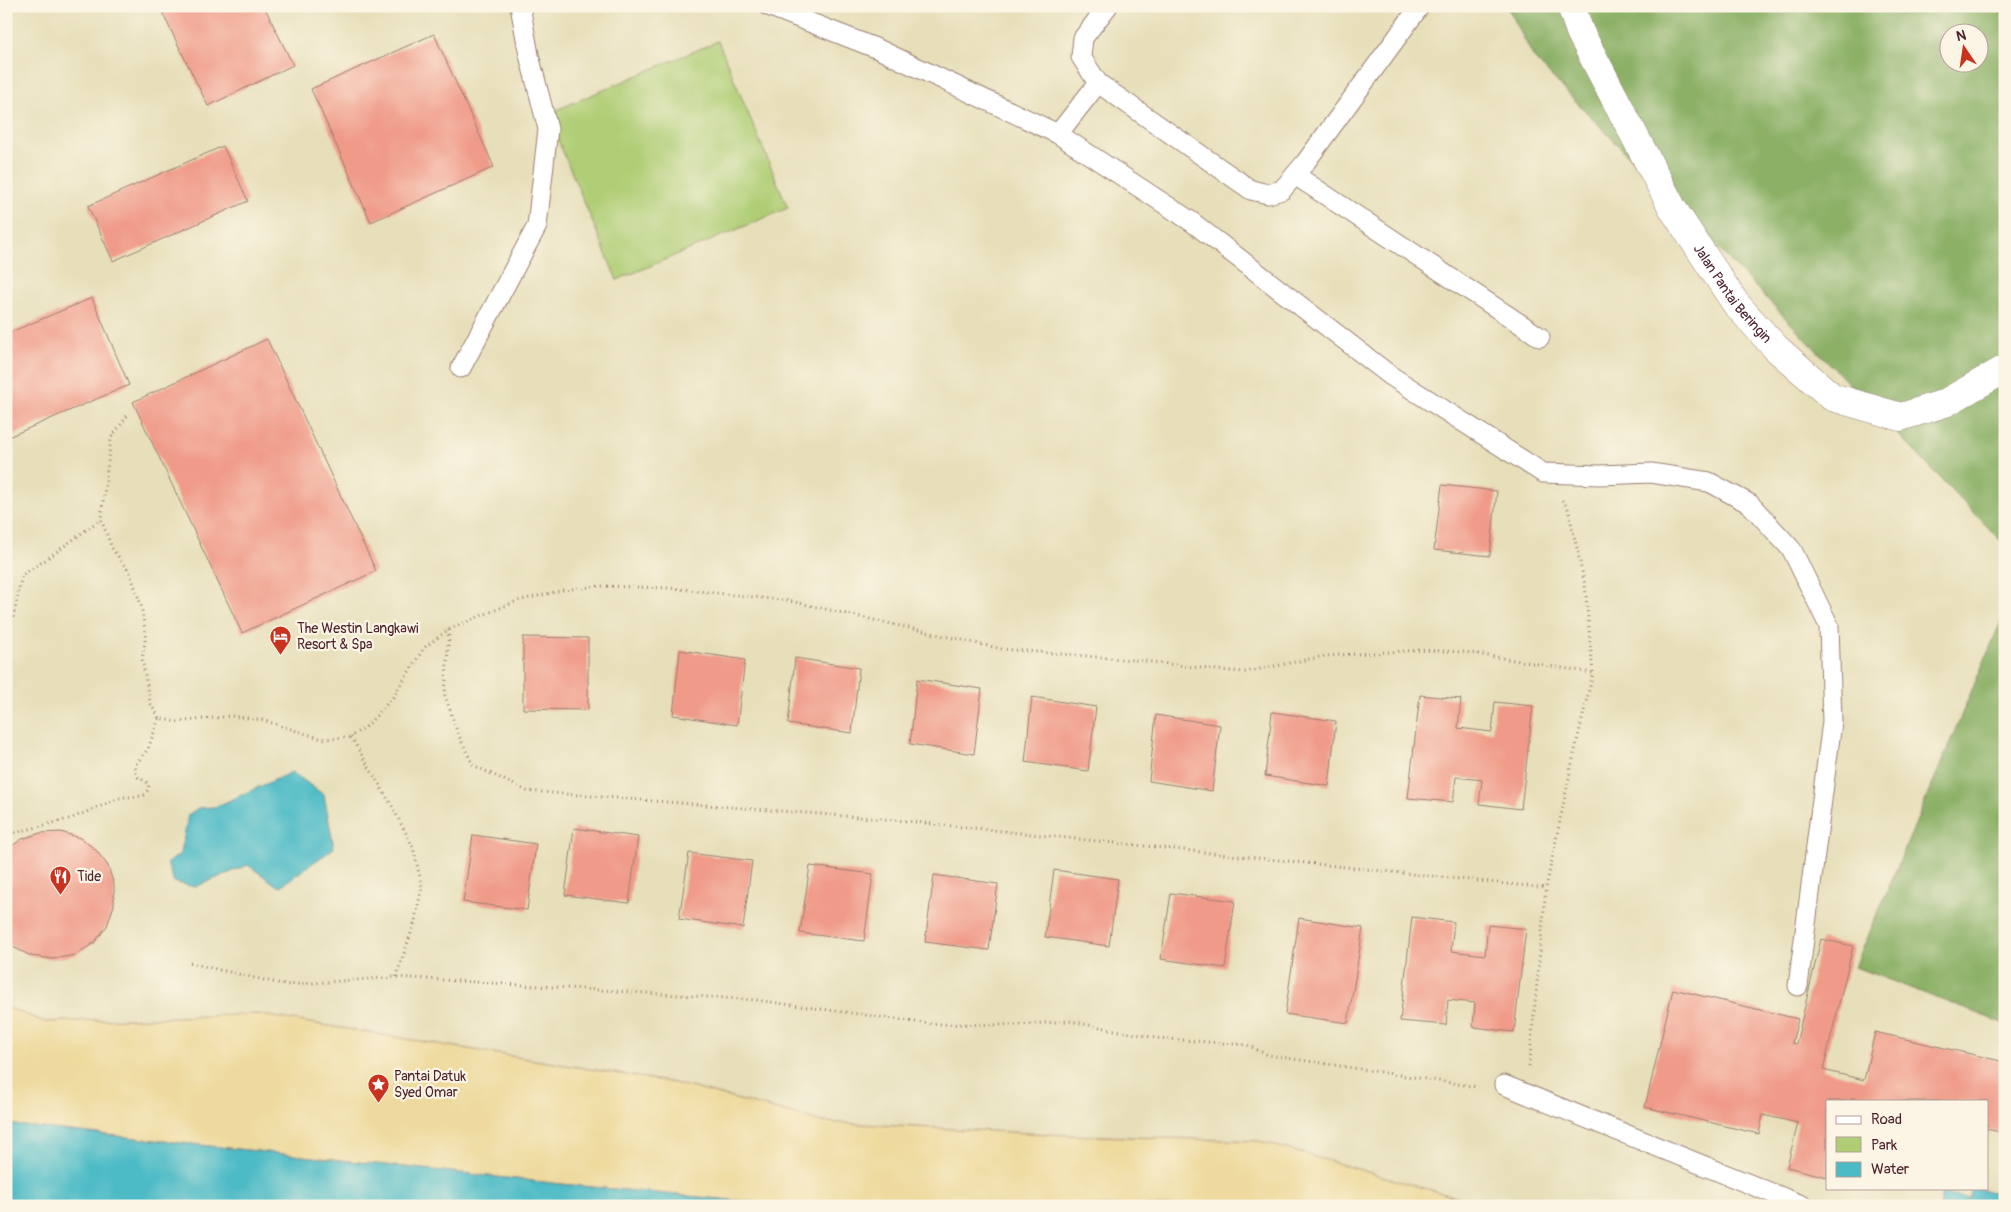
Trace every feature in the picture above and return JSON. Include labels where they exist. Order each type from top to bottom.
[{"type":"street","name":"Jalan Pantai Beringin","points":[[1571,6],[1580,32],[1673,209],[1736,304],[1776,348],[1832,397],[1901,417],[1945,403],[2005,369]]},
{"type":"lane","points":[[461,368],[537,226],[548,129],[529,55],[520,6]]},
{"type":"lane","points":[[768,6],[878,49],[1058,134],[1192,222],[1392,376],[1543,473],[1600,475],[1651,473],[1709,482],[1750,504],[1792,550],[1829,626],[1832,722],[1798,986]]},
{"type":"lane","points":[[1108,6],[1083,38],[1081,57],[1098,83],[1251,190],[1268,194],[1282,190],[1295,175],[1420,6]]},
{"type":"lane","points":[[1058,134],[1098,83]]},
{"type":"lane","points":[[1295,175],[1540,338]]},
{"type":"lane","points":[[1504,1085],[1804,1206]]},
{"type":"path","points":[[127,416],[111,438],[101,518],[112,548],[130,573],[141,606],[146,636],[142,659],[150,702],[159,718],[176,722],[232,716],[263,720],[322,739],[350,737],[367,726],[393,697],[424,648],[449,629],[517,601],[562,590],[598,586],[670,588],[790,601],[1002,649],[1145,661],[1217,670],[1245,672],[1325,656],[1420,650],[1465,652],[1593,673]]},
{"type":"path","points":[[190,963],[286,985],[396,977],[756,1000],[931,1024],[1019,1025],[1069,1020],[1156,1038],[1246,1045],[1268,1054],[1472,1087],[1504,1085],[1528,1071],[1546,888],[1593,673],[1584,586],[1568,508],[1543,473]]},
{"type":"path","points":[[6,636],[11,627],[22,575],[44,561],[101,518]]},
{"type":"path","points":[[449,629],[445,695],[458,734],[469,758],[473,765],[527,791],[896,820],[1546,888]]},
{"type":"path","points":[[6,837],[14,833],[72,818],[122,796],[135,797],[144,795],[148,790],[148,784],[138,777],[135,771],[136,764],[148,748],[159,718]]},
{"type":"path","points":[[350,737],[392,806],[413,847],[422,886],[415,921],[396,977]]},
{"type":"green space","points":[[1507,6],[2005,6],[2005,545],[1534,58]]},
{"type":"green space","points":[[718,41],[788,208],[617,280],[547,114]]},
{"type":"green space","points":[[2005,612],[2005,1024],[1855,967]]},
{"type":"sand","name":"Pantai Datuk Syed Omar","points":[[6,1007],[45,1022],[256,1014],[675,1083],[823,1122],[1067,1135],[1259,1141],[1487,1206],[794,1206],[571,1185],[6,1124]]},
{"type":"water","points":[[292,772],[324,795],[334,848],[279,887],[248,865],[195,887],[174,882],[167,864],[181,853],[188,815],[198,808],[215,807]]},
{"type":"water","points":[[6,1124],[571,1185],[794,1206],[6,1206]]},
{"type":"water","points":[[1971,1190],[1998,1193],[1995,1206],[1939,1206],[1942,1192],[1969,1199]]},
{"type":"building","points":[[159,6],[264,6],[293,65],[208,106]]},
{"type":"building","points":[[434,34],[494,167],[371,222],[311,89]]},
{"type":"building","points":[[223,146],[248,201],[113,261],[88,206]]},
{"type":"building","points":[[92,298],[129,385],[6,438],[6,334]]},
{"type":"building","points":[[267,339],[376,571],[242,633],[133,402]]},
{"type":"building","points":[[1442,485],[1497,491],[1490,556],[1434,550]]},
{"type":"building","points":[[523,637],[588,638],[588,710],[523,709]]},
{"type":"building","points":[[680,650],[745,660],[737,725],[673,715]]},
{"type":"building","points":[[795,658],[859,668],[852,733],[788,724]]},
{"type":"building","points":[[917,679],[982,689],[974,754],[910,744]]},
{"type":"building","points":[[1420,695],[1461,699],[1458,728],[1492,732],[1495,702],[1533,706],[1521,809],[1479,804],[1482,780],[1456,777],[1453,802],[1408,798]]},
{"type":"building","points":[[1032,697],[1096,707],[1088,771],[1025,762]]},
{"type":"building","points":[[1272,712],[1336,721],[1329,786],[1265,776]]},
{"type":"building","points":[[1156,715],[1220,725],[1212,791],[1149,781]]},
{"type":"building","points":[[574,828],[638,837],[629,903],[565,895]]},
{"type":"building","points":[[61,832],[80,838],[96,850],[108,866],[114,885],[114,905],[107,926],[94,943],[75,955],[53,959],[31,956],[11,946],[6,940],[6,850],[22,839],[40,833]]},
{"type":"building","points":[[473,835],[536,844],[527,910],[463,902]]},
{"type":"building","points":[[689,853],[752,861],[743,928],[679,919]]},
{"type":"building","points":[[810,866],[873,874],[864,941],[800,933]]},
{"type":"building","points":[[1054,870],[1118,879],[1109,946],[1045,937]]},
{"type":"building","points":[[934,875],[998,884],[989,950],[925,942]]},
{"type":"building","points":[[1171,893],[1235,901],[1225,968],[1161,959]]},
{"type":"building","points":[[1412,917],[1454,922],[1451,951],[1485,955],[1488,925],[1526,929],[1514,1032],[1473,1027],[1475,1003],[1448,1000],[1446,1025],[1400,1021]]},
{"type":"building","points":[[1299,918],[1363,928],[1348,1023],[1285,1014]]},
{"type":"building","points":[[1821,939],[1853,946],[1823,1070],[1864,1080],[1875,1032],[2005,1062],[2005,1113],[2000,1132],[1988,1129],[1988,1100],[1861,1100],[1852,1098],[1851,1100],[1826,1100],[1826,1177],[1787,1167],[1798,1123],[1763,1115],[1759,1134],[1645,1107],[1673,989],[1798,1019],[1792,1043],[1796,1044]]},
{"type":"place","name":"The Westin Langkawi Resort & Spa","points":[[281,655]]},
{"type":"place","name":"Tide","points":[[61,895]]},
{"type":"place","name":"Pantai Datuk Syed Omar","points":[[378,1103]]}]
